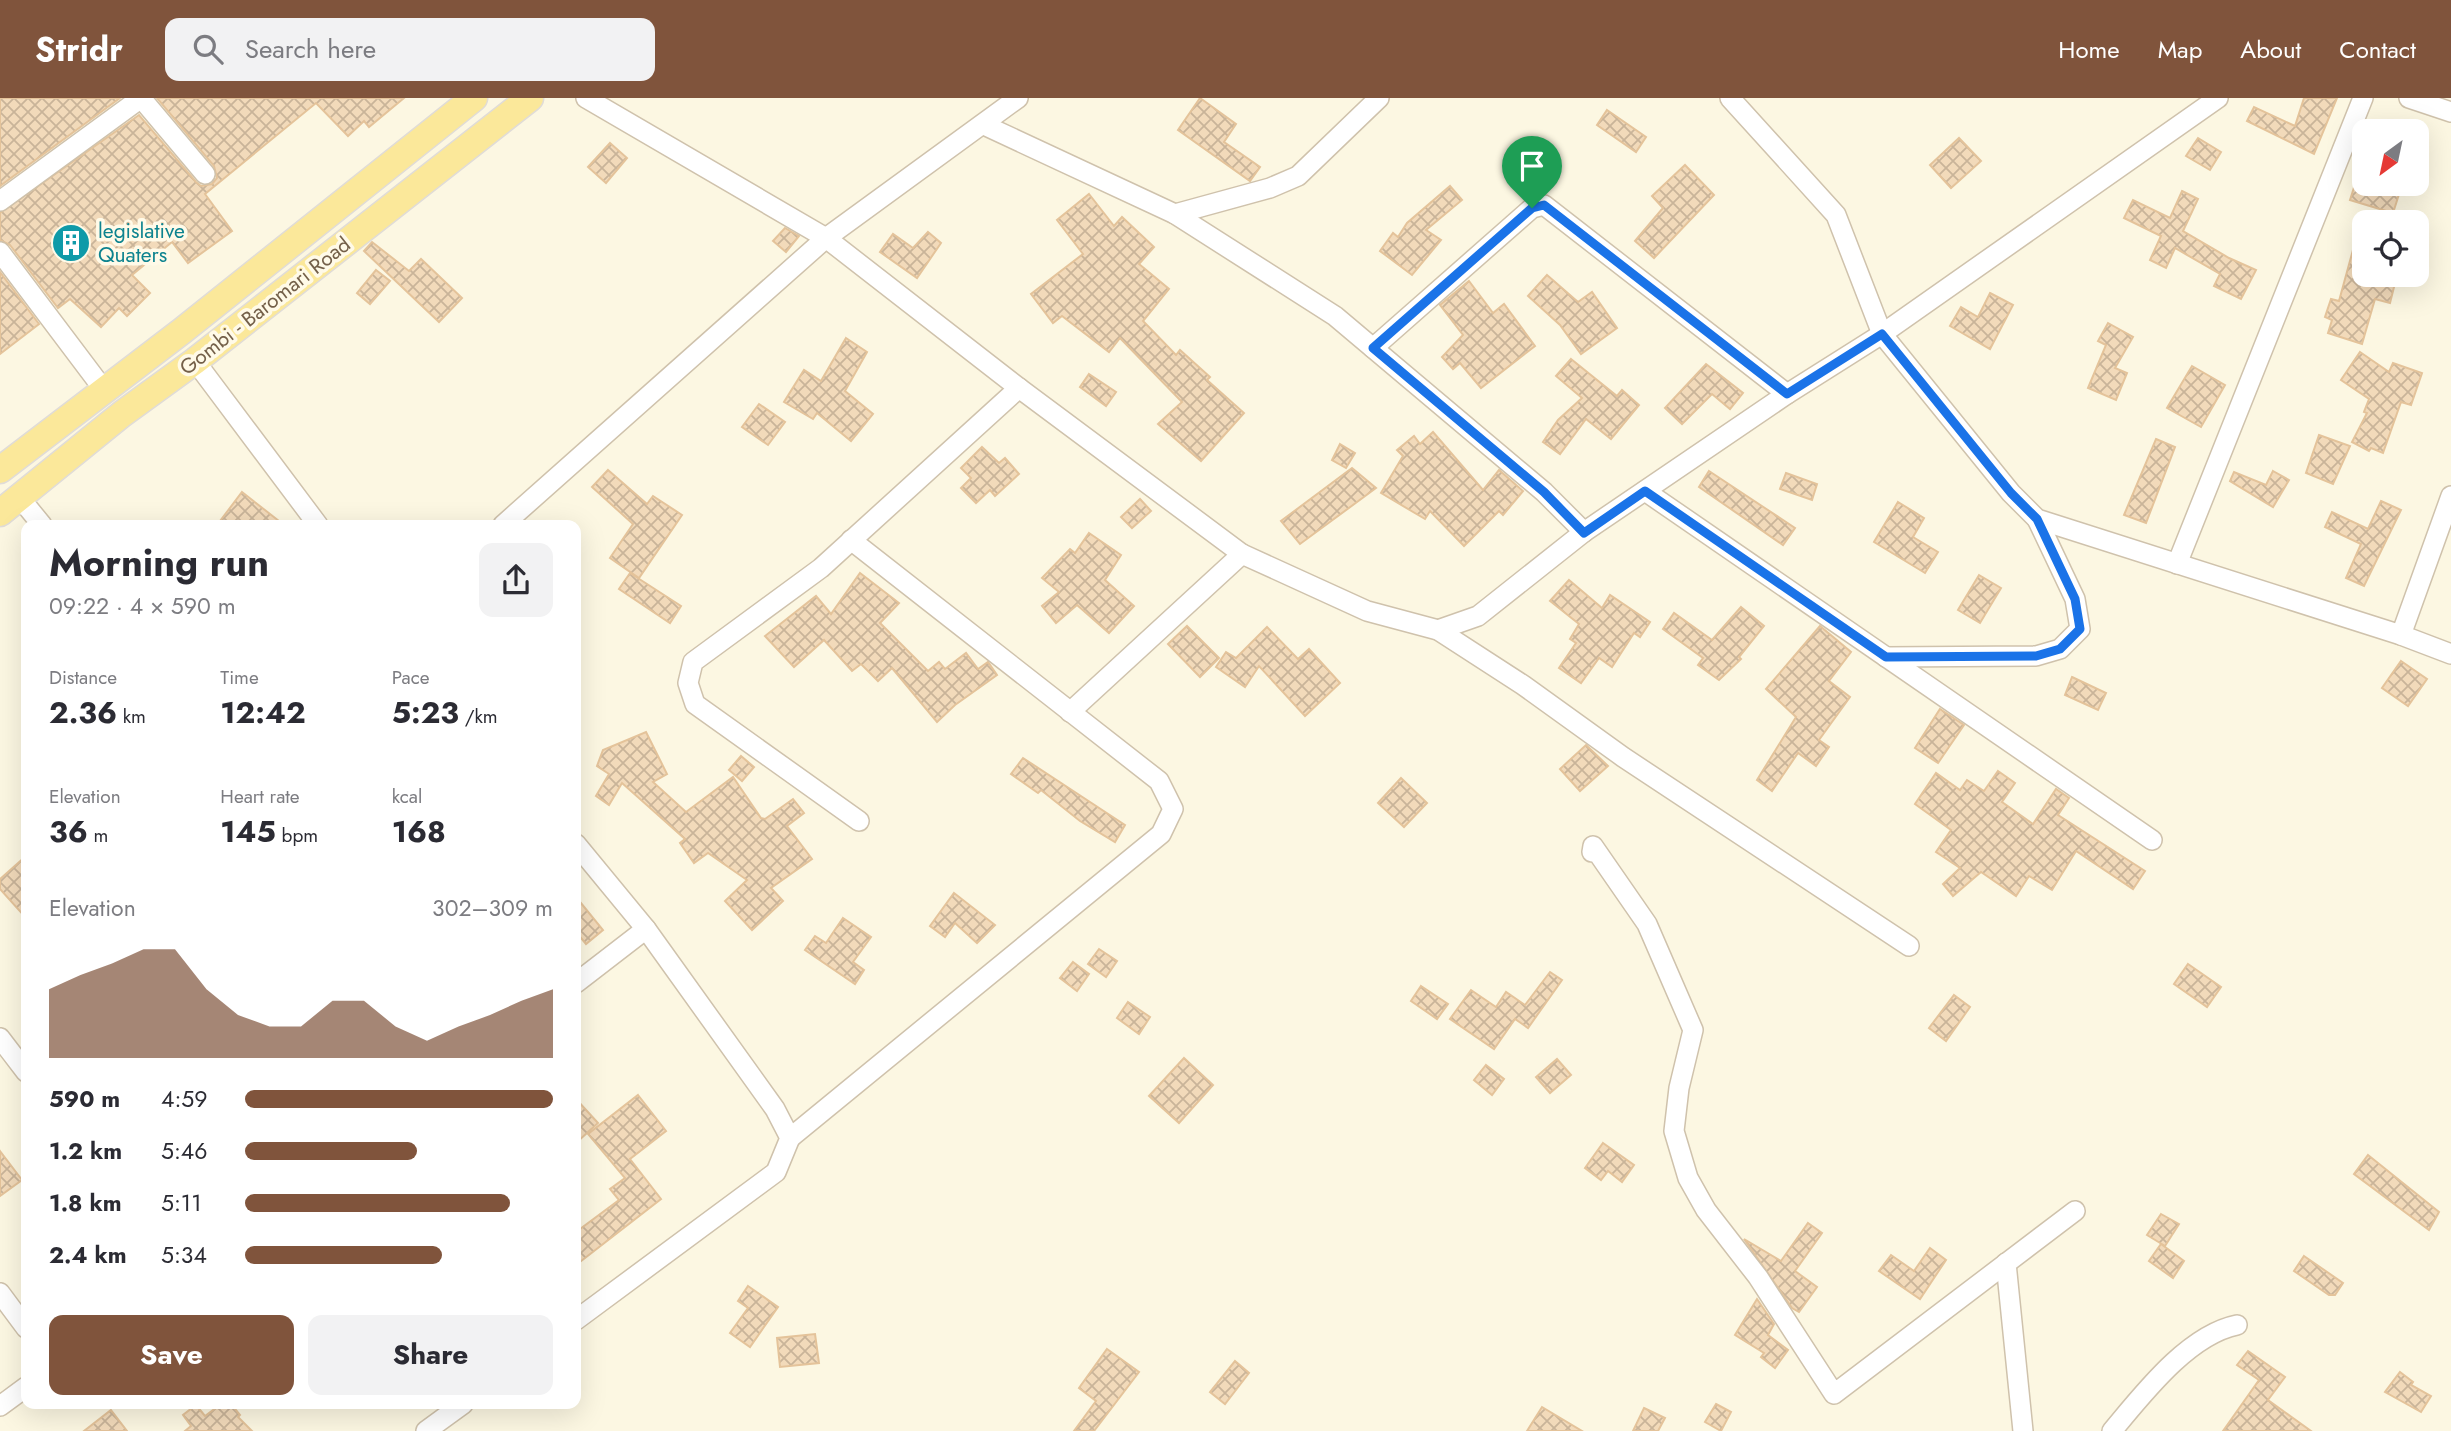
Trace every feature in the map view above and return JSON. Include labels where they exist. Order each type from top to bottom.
[{"type":"main road","name":"Gombi - Baromari Road","points":[[0,470],[474,98]]},
{"type":"main road","name":"Gombi - Baromari Road","points":[[10,505],[122,414],[195,361],[530,98]]},
{"type":"main road","points":[[303,234],[322,262]]},
{"type":"street","points":[[0,201],[141,98],[205,174]]},
{"type":"street","points":[[586,98],[826,238],[1019,388],[1242,554],[1367,611],[1438,630],[1523,685],[1623,757],[1909,946]]},
{"type":"street","points":[[509,520],[826,238],[1018,98]]},
{"type":"street","points":[[1175,214],[1270,188],[1298,176],[1379,98]]},
{"type":"street","points":[[1730,98],[1836,215],[1882,334],[2011,493],[2037,519],[2075,599],[2080,629],[2060,649],[2036,656],[1886,657]]},
{"type":"street","points":[[1438,630],[1478,616],[1584,533],[1787,394],[1882,334],[2218,98]]},
{"type":"street","points":[[2177,564],[2363,98]]},
{"type":"street","points":[[2409,98],[2451,112]]},
{"type":"street","points":[[984,125],[1175,214],[1335,316],[1544,492],[1584,533]]},
{"type":"street","points":[[1373,348],[1532,208],[1544,205],[1787,394]]},
{"type":"street","points":[[0,253],[104,390]]},
{"type":"street","points":[[195,361],[314,520]]},
{"type":"street","points":[[859,821],[695,704],[688,684],[692,662],[821,568],[1019,388]]},
{"type":"street","points":[[1645,491],[2152,840]]},
{"type":"street","points":[[2402,635],[2451,496]]},
{"type":"street","points":[[10,505],[34,520]]},
{"type":"street","points":[[2037,519],[2402,635],[2451,654]]},
{"type":"street","points":[[581,1316],[776,1172],[790,1138],[1161,834],[1173,809],[1159,781],[851,540]]},
{"type":"street","points":[[1070,712],[1242,554]]},
{"type":"street","points":[[1592,852],[1593,846],[1647,924],[1693,1030],[1679,1088],[1674,1131],[1688,1178],[1706,1210],[1758,1277],[1834,1394],[2075,1211]]},
{"type":"street","points":[[581,850],[646,929],[775,1110],[790,1138]]},
{"type":"street","points":[[581,979],[646,929]]},
{"type":"street","points":[[0,1038],[21,1065]]},
{"type":"street","points":[[2006,1263],[2023,1431]]},
{"type":"street","points":[[0,1293],[21,1321]]},
{"type":"street","points":[[2112,1431],[2159,1376],[2219,1329],[2237,1325]]},
{"type":"street","points":[[0,1406],[21,1391]]},
{"type":"street","points":[[425,1431],[456,1409]]},
{"type":"building","points":[[0,98],[120,98],[0,186]]},
{"type":"building","name":"legislative Quaters","points":[[157,98],[404,98],[369,127],[364,121],[348,136],[316,103],[205,194],[232,231],[188,263],[172,242],[132,275],[150,293],[127,316],[119,308],[101,327],[70,299],[58,308],[10,245],[0,240],[0,213],[139,115],[196,182],[201,186],[212,184],[217,178],[214,166]]},
{"type":"building","points":[[1200,98],[1236,124],[1224,142],[1260,167],[1250,181],[1178,130]]},
{"type":"building","points":[[2304,98],[2337,98],[2314,154],[2247,121],[2254,107],[2295,126]]},
{"type":"building","points":[[1607,110],[1646,137],[1636,152],[1597,125]]},
{"type":"building","points":[[1959,138],[1981,161],[1951,188],[1930,165]]},
{"type":"building","points":[[2198,138],[2221,152],[2210,170],[2186,156]]},
{"type":"building","points":[[610,143],[627,158],[606,183],[588,167]]},
{"type":"building","points":[[1685,165],[1714,195],[1654,258],[1635,241],[1663,208],[1652,196]]},
{"type":"building","points":[[1450,186],[1462,200],[1426,230],[1441,240],[1412,275],[1380,251],[1393,233],[1398,237],[1407,223]]},
{"type":"building","points":[[2182,191],[2198,199],[2183,231],[2229,258],[2256,270],[2241,299],[2214,286],[2220,274],[2175,248],[2166,268],[2150,260],[2161,236],[2124,218],[2133,200],[2170,218]]},
{"type":"building","points":[[1089,194],[1114,226],[1122,217],[1154,247],[1139,264],[1169,289],[1143,321],[1176,355],[1180,350],[1210,377],[1207,380],[1244,413],[1201,461],[1158,424],[1182,402],[1120,338],[1109,352],[1062,316],[1053,323],[1031,294],[1083,254],[1057,220]]},
{"type":"building","points":[[2352,194],[2352,196],[2398,196],[2394,210],[2383,210],[2350,200]]},
{"type":"building","points":[[785,228],[799,236],[786,252],[773,241]]},
{"type":"building","points":[[928,232],[941,243],[917,278],[880,252],[893,234],[913,248]]},
{"type":"building","points":[[372,242],[409,271],[421,259],[462,298],[439,322],[364,251]]},
{"type":"building","points":[[2352,254],[2352,287],[2394,287],[2390,303],[2375,299],[2362,344],[2328,333],[2332,320],[2325,317],[2331,299],[2339,301]]},
{"type":"building","points":[[376,270],[390,281],[370,304],[357,293]]},
{"type":"building","points":[[0,272],[39,324],[0,354]]},
{"type":"building","points":[[1547,275],[1578,302],[1592,292],[1617,328],[1581,354],[1560,325],[1528,296]]},
{"type":"building","points":[[1469,281],[1493,313],[1504,304],[1535,346],[1481,388],[1460,363],[1453,369],[1442,357],[1463,335],[1440,305]]},
{"type":"building","points":[[1990,293],[2013,305],[1990,349],[1950,326],[1961,307],[1978,317]]},
{"type":"building","points":[[2108,323],[2133,337],[2115,368],[2127,373],[2116,400],[2088,388],[2106,345],[2098,341]]},
{"type":"building","points":[[846,338],[867,352],[845,391],[873,414],[851,441],[817,413],[813,419],[784,402],[804,370],[821,381]]},
{"type":"building","points":[[2360,352],[2389,372],[2393,363],[2422,373],[2411,405],[2401,402],[2383,453],[2371,448],[2369,451],[2352,442],[2367,413],[2364,412],[2369,399],[2341,380]]},
{"type":"building","points":[[1571,359],[1617,396],[1622,390],[1639,405],[1611,439],[1586,419],[1560,454],[1543,442],[1558,420],[1582,398],[1556,376]]},
{"type":"building","points":[[1706,364],[1743,393],[1730,409],[1712,394],[1682,424],[1665,408]]},
{"type":"building","points":[[2192,366],[2225,385],[2201,427],[2167,408]]},
{"type":"building","points":[[1089,374],[1116,392],[1106,406],[1080,387]]},
{"type":"building","points":[[759,404],[785,422],[768,445],[742,427]]},
{"type":"building","points":[[1433,432],[1483,490],[1499,470],[1523,491],[1503,515],[1499,511],[1464,546],[1430,511],[1425,519],[1381,493],[1403,456],[1397,450],[1414,436],[1420,444]]},
{"type":"building","points":[[2319,435],[2350,446],[2333,484],[2306,473]]},
{"type":"building","points":[[2156,439],[2175,447],[2146,523],[2124,515]]},
{"type":"building","points":[[1340,444],[1355,453],[1346,468],[1332,460]]},
{"type":"building","points":[[982,447],[999,463],[1005,458],[1019,474],[995,496],[990,490],[976,503],[961,488],[971,478],[961,468]]},
{"type":"building","points":[[1352,468],[1376,488],[1300,544],[1281,521]]},
{"type":"building","points":[[608,470],[647,504],[653,496],[682,515],[639,578],[610,558],[633,524],[592,487]]},
{"type":"building","points":[[1709,471],[1795,528],[1783,545],[1699,487]]},
{"type":"building","points":[[2273,471],[2289,480],[2273,507],[2230,481],[2234,472],[2266,485]]},
{"type":"building","points":[[1786,473],[1817,484],[1812,500],[1780,489]]},
{"type":"building","points":[[242,492],[278,520],[221,520]]},
{"type":"building","points":[[1140,499],[1151,511],[1132,528],[1121,517]]},
{"type":"building","points":[[2381,501],[2401,510],[2364,586],[2346,578],[2361,544],[2325,527],[2332,512],[2368,529]]},
{"type":"building","points":[[1898,502],[1924,518],[1913,537],[1938,552],[1925,573],[1874,542]]},
{"type":"building","points":[[1089,533],[1121,555],[1105,580],[1134,606],[1109,633],[1077,605],[1056,623],[1042,606],[1059,592],[1042,578],[1070,549],[1075,553]]},
{"type":"building","points":[[630,573],[681,606],[670,623],[619,589]]},
{"type":"building","points":[[860,573],[899,603],[880,623],[928,671],[939,662],[945,669],[966,653],[978,669],[988,662],[997,675],[955,705],[937,722],[892,668],[878,681],[861,664],[852,671],[824,640],[794,667],[765,636],[816,596],[831,614]]},
{"type":"building","points":[[1979,575],[2001,588],[1980,623],[1958,610]]},
{"type":"building","points":[[1569,580],[1602,608],[1610,595],[1650,622],[1640,637],[1634,633],[1612,667],[1599,658],[1581,683],[1559,668],[1576,643],[1570,639],[1579,624],[1550,601]]},
{"type":"building","points":[[1741,607],[1764,626],[1739,657],[1741,659],[1719,680],[1698,665],[1703,658],[1663,629],[1674,613],[1712,640]]},
{"type":"building","points":[[1187,626],[1219,658],[1200,677],[1168,644]]},
{"type":"building","points":[[1820,626],[1851,652],[1829,681],[1850,697],[1819,740],[1829,747],[1816,766],[1798,753],[1772,791],[1757,780],[1796,717],[1766,689]]},
{"type":"building","points":[[1267,627],[1298,659],[1309,649],[1340,683],[1305,716],[1259,666],[1245,687],[1216,667],[1226,652],[1236,658]]},
{"type":"building","points":[[2401,661],[2427,679],[2408,706],[2382,688]]},
{"type":"building","points":[[2072,677],[2106,693],[2098,710],[2065,695]]},
{"type":"building","points":[[1940,709],[1964,725],[1938,763],[1915,748]]},
{"type":"building","points":[[646,732],[667,774],[653,782],[686,812],[733,777],[761,818],[765,819],[793,799],[804,813],[787,826],[812,859],[771,888],[783,901],[752,930],[725,901],[747,880],[708,853],[694,863],[680,843],[685,839],[622,783],[609,805],[596,796],[609,774],[597,766],[603,750]]},
{"type":"building","points":[[1586,745],[1608,766],[1580,791],[1560,769]]},
{"type":"building","points":[[741,756],[754,767],[742,781],[729,770]]},
{"type":"building","points":[[1023,758],[1125,825],[1115,842],[1080,821],[1041,790],[1038,793],[1011,774]]},
{"type":"building","points":[[1998,771],[2015,783],[2002,802],[2033,824],[2056,789],[2069,798],[2058,815],[2145,871],[2133,889],[2076,851],[2052,890],[2029,876],[2016,896],[1981,872],[1953,896],[1943,884],[1960,868],[1936,852],[1951,830],[1915,804],[1936,773],[1960,790],[1967,780],[1984,791]]},
{"type":"building","points":[[1401,778],[1427,803],[1404,827],[1378,803]]},
{"type":"building","points":[[21,860],[21,912],[0,889],[0,879]]},
{"type":"building","points":[[954,893],[995,925],[977,943],[955,923],[945,937],[930,926]]},
{"type":"building","points":[[581,903],[603,930],[586,944],[581,938]]},
{"type":"building","points":[[843,918],[871,937],[853,962],[864,970],[855,984],[805,950],[815,936],[826,943]]},
{"type":"building","points":[[1099,949],[1117,961],[1106,977],[1088,964]]},
{"type":"building","points":[[1073,962],[1089,974],[1077,991],[1060,978]]},
{"type":"building","points":[[2188,964],[2221,987],[2207,1007],[2174,984]]},
{"type":"building","points":[[1550,972],[1562,980],[1528,1028],[1515,1019],[1494,1049],[1450,1019],[1471,990],[1496,1007],[1506,992],[1525,1005]]},
{"type":"building","points":[[1421,986],[1448,1004],[1437,1019],[1411,1001]]},
{"type":"building","points":[[1954,995],[1970,1007],[1946,1041],[1929,1028]]},
{"type":"building","points":[[1128,1002],[1150,1017],[1139,1034],[1117,1018]]},
{"type":"building","points":[[1184,1058],[1213,1085],[1179,1123],[1149,1096]]},
{"type":"building","points":[[1557,1059],[1571,1075],[1550,1093],[1536,1077]]},
{"type":"building","points":[[1486,1065],[1504,1079],[1492,1095],[1474,1080]]},
{"type":"building","points":[[638,1095],[666,1131],[630,1159],[661,1199],[581,1261],[581,1228],[619,1200],[610,1189],[625,1178],[588,1134]]},
{"type":"building","points":[[581,1104],[598,1123],[581,1138]]},
{"type":"building","points":[[1603,1143],[1634,1165],[1622,1182],[1608,1171],[1601,1180],[1585,1168]]},
{"type":"building","points":[[0,1151],[21,1181],[0,1196]]},
{"type":"building","points":[[2368,1155],[2439,1212],[2429,1230],[2354,1174]]},
{"type":"building","points":[[2161,1214],[2179,1224],[2165,1246],[2147,1235]]},
{"type":"building","points":[[1808,1223],[1822,1233],[1795,1271],[1817,1287],[1799,1312],[1792,1308],[1744,1239],[1781,1261]]},
{"type":"building","points":[[2161,1244],[2184,1261],[2173,1278],[2149,1261]]},
{"type":"building","points":[[1930,1248],[1946,1260],[1920,1299],[1879,1271],[1891,1255],[1914,1271]]},
{"type":"building","points":[[2304,1256],[2343,1283],[2335,1295],[2329,1295],[2294,1271]]},
{"type":"building","points":[[748,1286],[778,1307],[750,1347],[730,1333],[748,1308],[738,1301]]},
{"type":"building","points":[[1757,1299],[1774,1324],[1768,1335],[1788,1350],[1775,1368],[1761,1357],[1764,1353],[1735,1335]]},
{"type":"building","points":[[815,1334],[819,1363],[780,1367],[777,1338]]},
{"type":"building","points":[[1107,1349],[1139,1372],[1094,1431],[1074,1431],[1096,1401],[1079,1388]]},
{"type":"building","points":[[2248,1351],[2285,1377],[2268,1400],[2311,1431],[2223,1431],[2259,1380],[2237,1365]]},
{"type":"building","points":[[1235,1361],[1249,1373],[1225,1404],[1210,1392]]},
{"type":"building","points":[[2400,1372],[2413,1382],[2411,1385],[2431,1396],[2421,1412],[2385,1392]]},
{"type":"building","points":[[1716,1404],[1731,1412],[1721,1431],[1705,1422]]},
{"type":"building","points":[[1542,1407],[1582,1431],[1527,1431]]},
{"type":"building","points":[[1644,1408],[1665,1418],[1658,1431],[1633,1431]]},
{"type":"building","points":[[191,1409],[199,1409],[205,1416],[214,1409],[235,1409],[240,1415],[238,1417],[252,1431],[185,1431],[191,1426],[183,1415]]},
{"type":"building","points":[[111,1410],[127,1431],[84,1431]]},
{"type":"place","name":"legislative Quaters","points":[[71,243]]},
{"type":"route","points":[[1544,205],[1787,394],[1882,334],[2011,493],[2037,519],[2075,599],[2080,629],[2060,649],[2036,656],[1886,657],[1645,491],[1584,533],[1544,492],[1373,348],[1532,208],[1544,205]]}]
